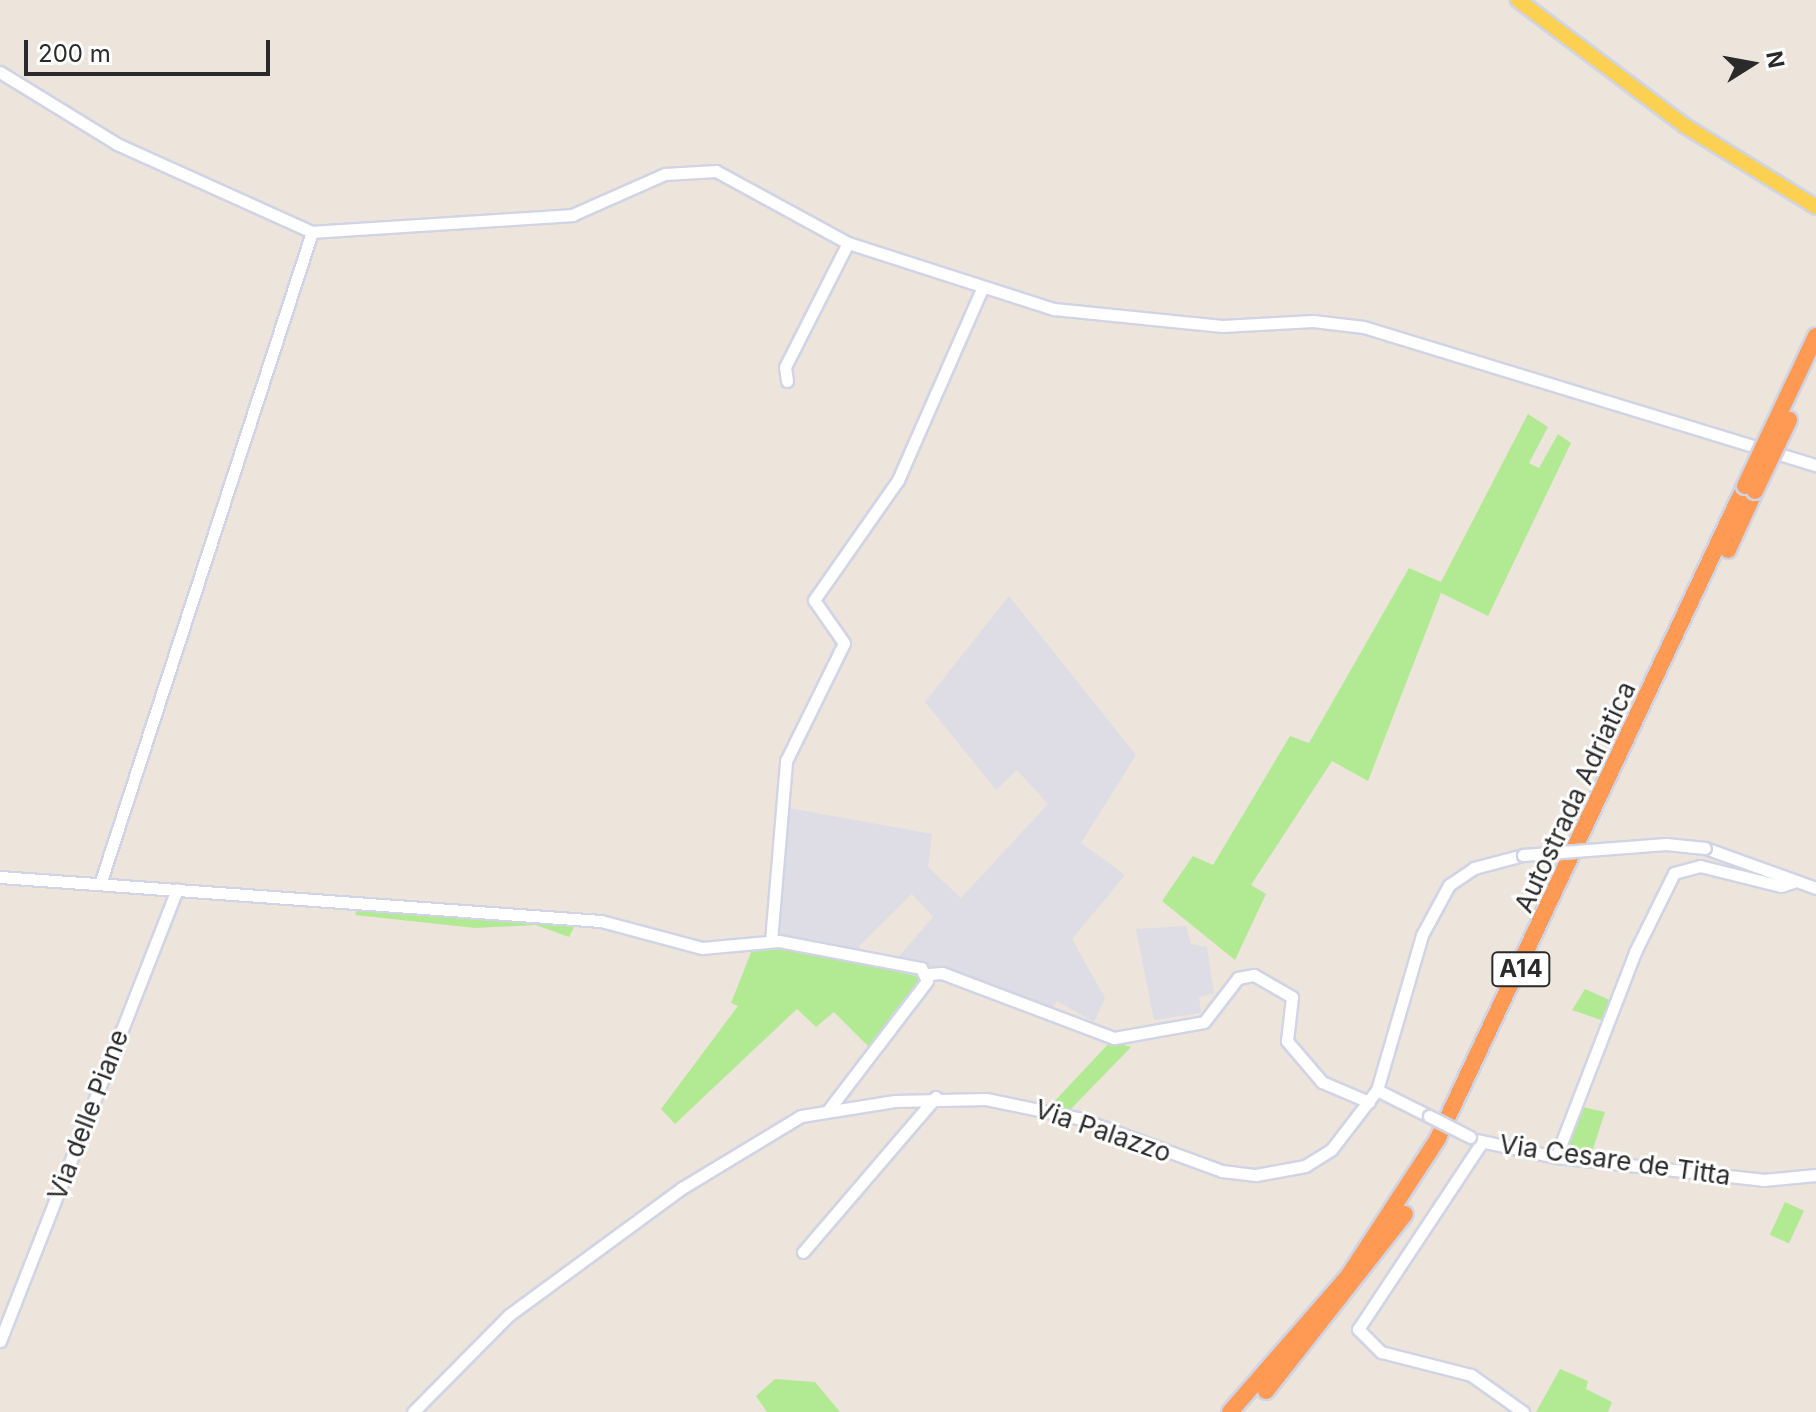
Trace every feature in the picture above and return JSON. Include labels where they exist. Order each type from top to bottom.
[{"type":"highway","name":"Autostrada Adriatica","points":[[1245,1412],[1359,1281],[1447,1144],[1750,488],[1816,336]]},
{"type":"highway","name":"Autostrada Adriatica","points":[[1230,1412],[1349,1275],[1437,1140],[1750,488],[1816,361]]},
{"type":"main road","points":[[1518,0],[1685,126],[1816,207]]},
{"type":"street","points":[[0,72],[117,144],[312,232],[572,215],[665,174],[716,171],[848,243],[982,289],[1054,309],[1206,325],[1364,327],[1816,465]]},
{"type":"street","points":[[101,881],[312,232]]},
{"type":"street","points":[[787,381],[785,367],[848,243]]},
{"type":"street","points":[[771,941],[786,761],[844,643],[814,600],[898,480],[982,289]]},
{"type":"street","name":"Via Palazzo","points":[[413,1412],[495,1327],[616,1236],[763,1137],[829,1109],[936,1097],[1027,1105],[1200,1165],[1256,1175],[1318,1159],[1369,1102],[1377,1090],[1434,909],[1461,875],[1523,855],[1666,844],[1705,848],[1793,882]]},
{"type":"street","points":[[1556,1157],[1635,952],[1674,873],[1700,866],[1768,884],[1793,882],[1816,888]]},
{"type":"street","points":[[0,877],[101,881],[601,921],[702,948],[771,941],[928,974],[942,973],[1114,1038],[1204,1022],[1238,978],[1254,975],[1292,997],[1287,1041],[1322,1082],[1369,1102]]},
{"type":"street","name":"Via delle Piane","points":[[0,1341],[177,889]]},
{"type":"street","points":[[829,1109],[928,974]]},
{"type":"street","name":"Via Cesare de Titta","points":[[1377,1090],[1482,1142],[1556,1157],[1763,1180],[1816,1175]]},
{"type":"street","points":[[803,1252],[936,1097]]},
{"type":"street","points":[[1482,1142],[1358,1329],[1381,1352],[1471,1375],[1523,1412]]},
{"type":"shaded area","points":[[1009,596],[1136,755],[1081,843],[1125,875],[1072,939],[1105,998],[1094,1022],[1057,1001],[1048,1015],[894,962],[933,917],[912,894],[859,946],[863,955],[773,938],[783,807],[932,834],[928,867],[961,898],[1048,804],[1017,770],[996,790],[925,702]]},
{"type":"shaded area","points":[[1186,926],[1191,944],[1207,947],[1214,993],[1199,997],[1201,1013],[1154,1020],[1136,929]]},
{"type":"green space","points":[[1528,414],[1548,427],[1529,463],[1539,468],[1558,434],[1571,443],[1488,616],[1441,593],[1368,781],[1332,761],[1251,885],[1266,894],[1235,960],[1162,901],[1193,856],[1213,865],[1290,736],[1309,743],[1409,568],[1441,582]]},
{"type":"green space","points":[[360,903],[578,920],[569,937],[536,925],[475,928],[355,915]]},
{"type":"green space","points":[[775,945],[925,978],[869,1047],[834,1012],[816,1027],[797,1009],[675,1124],[661,1109],[738,1006],[731,1003],[752,950]]},
{"type":"green space","points":[[1585,989],[1614,1002],[1607,1022],[1572,1010]]},
{"type":"green space","points":[[1111,1041],[1131,1047],[1070,1110],[1051,1105]]},
{"type":"green space","points":[[1582,1107],[1605,1112],[1591,1155],[1565,1152]]},
{"type":"green space","points":[[1785,1202],[1804,1211],[1789,1244],[1770,1235]]},
{"type":"green space","points":[[1560,1369],[1588,1381],[1586,1389],[1612,1402],[1608,1412],[1536,1412]]},
{"type":"green space","points":[[775,1379],[815,1382],[840,1412],[767,1412],[756,1396]]}]
